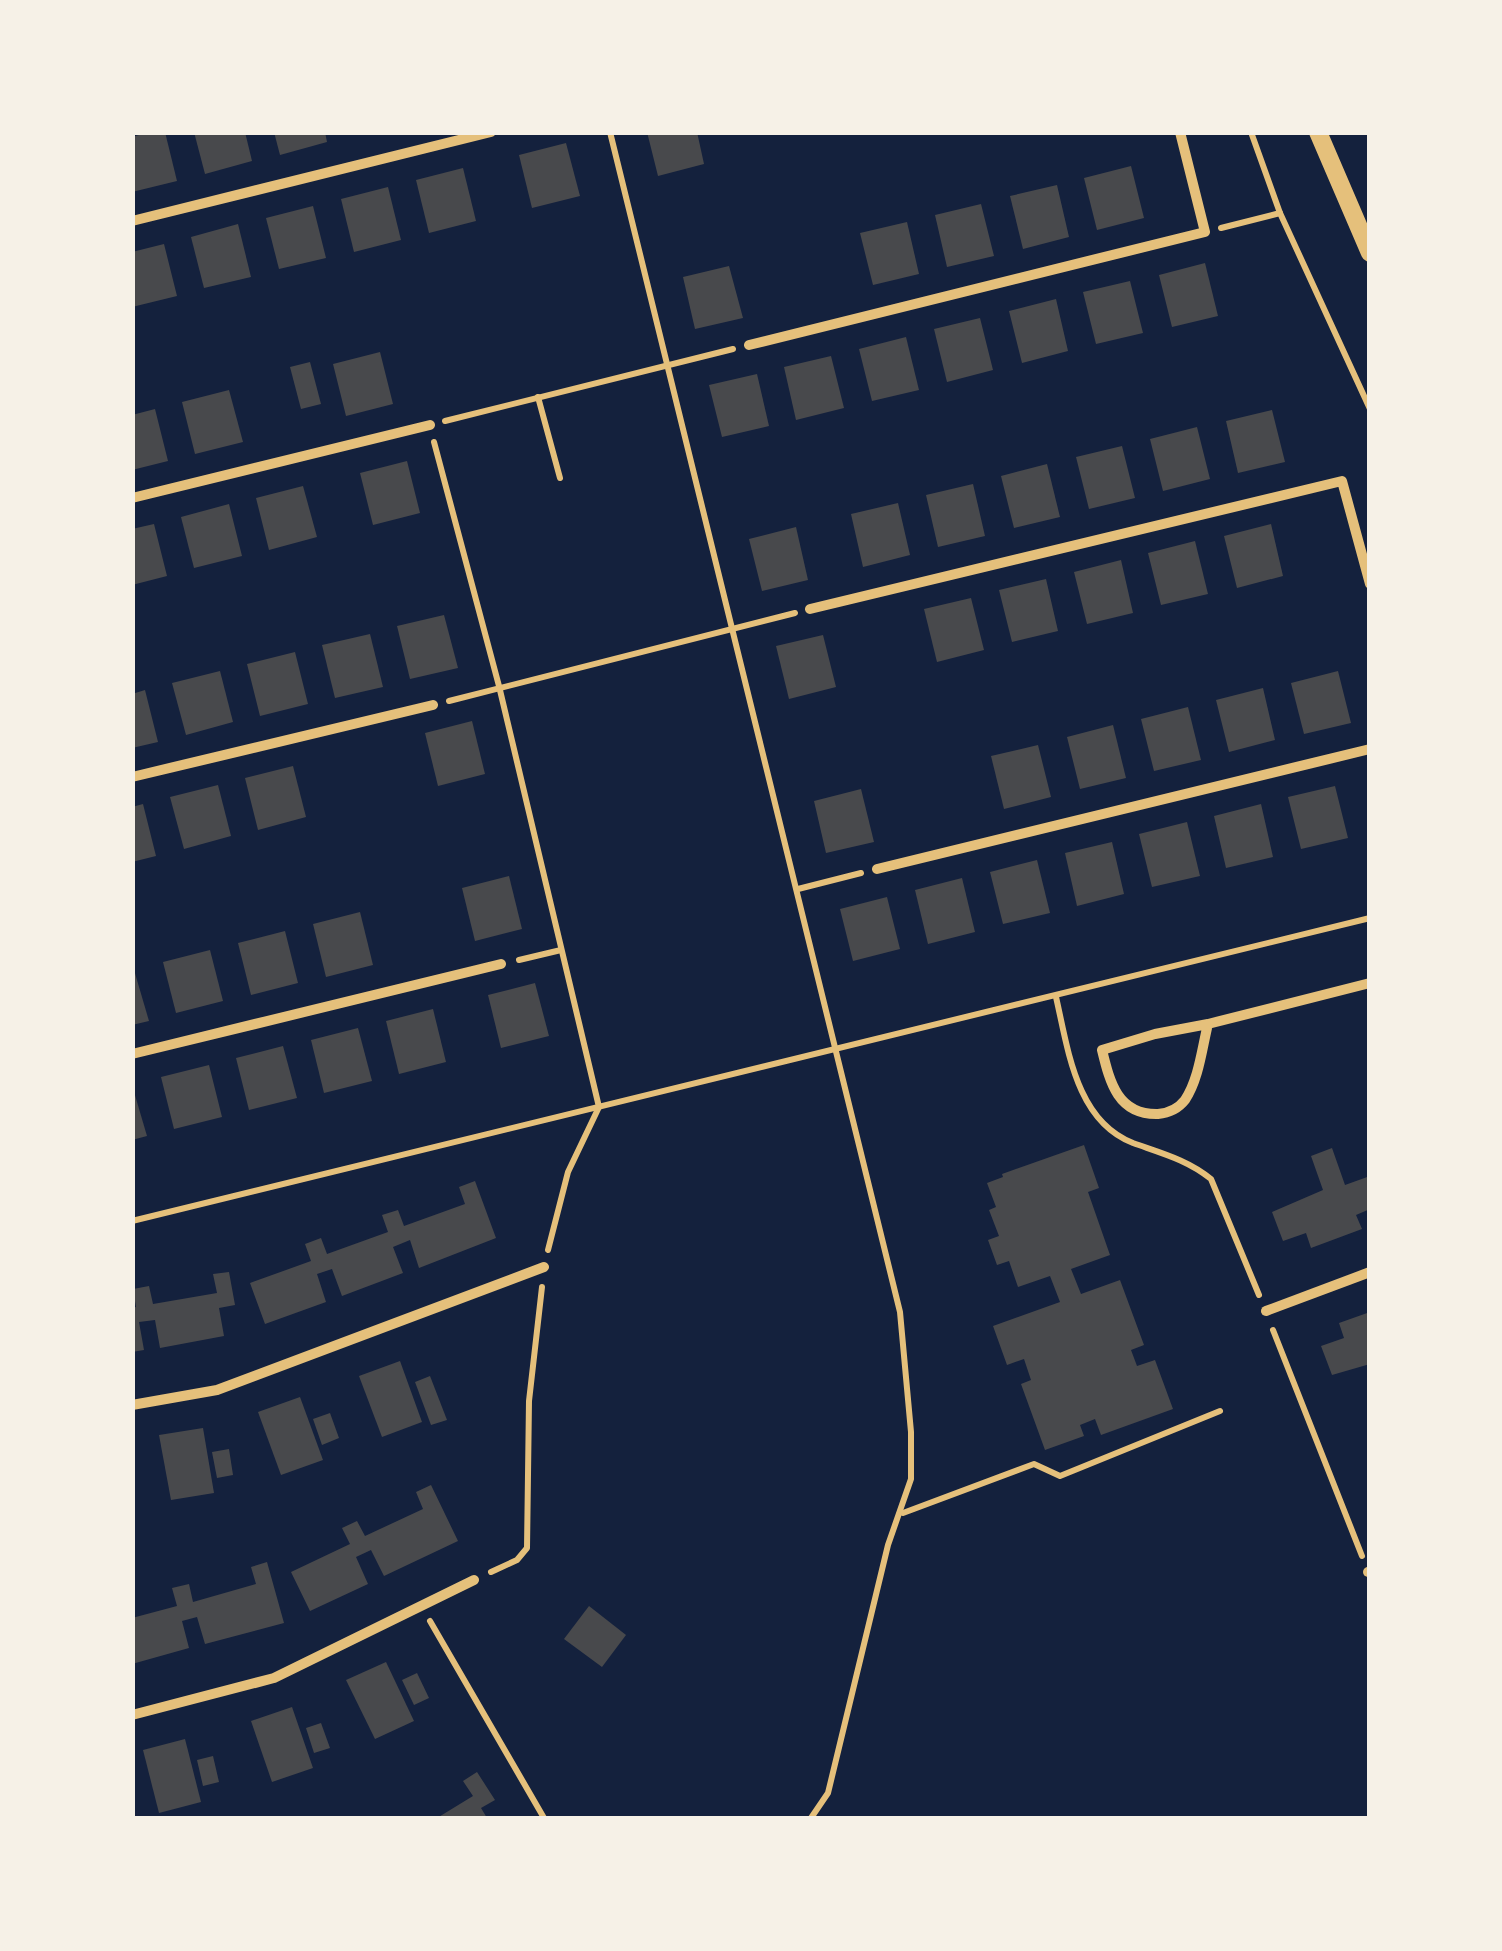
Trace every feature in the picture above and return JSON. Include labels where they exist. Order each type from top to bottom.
[{"type":"street","points":[[132,220],[491,132]]},
{"type":"street","points":[[749,345],[1205,232],[1180,132]]},
{"type":"street","points":[[1318,132],[1370,253]]},
{"type":"street","points":[[132,498],[430,425]]},
{"type":"street","points":[[810,609],[1342,481],[1370,584]]},
{"type":"street","points":[[132,778],[433,705]]},
{"type":"street","points":[[877,869],[1370,749]]},
{"type":"street","points":[[132,1054],[501,964]]},
{"type":"street","points":[[1208,1024],[1192,1088],[1182,1104],[1167,1114],[1145,1114],[1125,1106],[1111,1086],[1102,1050],[1370,984]]},
{"type":"street","points":[[132,1405],[217,1390],[544,1267]]},
{"type":"street","points":[[1266,1311],[1370,1272]]},
{"type":"street","points":[[132,1715],[274,1678],[474,1580]]},
{"type":"path","points":[[610,132],[900,1312],[912,1479],[888,1545],[828,1793],[812,1818]]},
{"type":"path","points":[[1251,132],[1280,213],[1370,409]]},
{"type":"path","points":[[1205,232],[1280,213]]},
{"type":"path","points":[[474,1580],[518,1560],[528,1548],[530,1400],[544,1267],[568,1172],[600,1107],[499,686],[430,425],[749,345]]},
{"type":"path","points":[[538,397],[560,478]]},
{"type":"path","points":[[433,705],[810,609]]},
{"type":"path","points":[[798,889],[877,869]]},
{"type":"path","points":[[132,1220],[1370,918]]},
{"type":"path","points":[[501,964],[561,950]]},
{"type":"path","points":[[1056,997],[1070,1057],[1083,1094],[1098,1120],[1130,1142],[1194,1166],[1211,1179],[1369,1572]]},
{"type":"path","points":[[902,1514],[1034,1464],[1060,1476],[1220,1411]]},
{"type":"path","points":[[422,1606],[544,1818]]},
{"type":"building","points":[[165,132],[177,181],[132,192],[132,137]]},
{"type":"building","points":[[194,132],[245,132],[252,161],[205,174]]},
{"type":"building","points":[[274,132],[325,132],[327,142],[280,155]]},
{"type":"building","points":[[647,132],[697,132],[704,164],[658,176]]},
{"type":"building","points":[[566,143],[580,196],[532,208],[519,155]]},
{"type":"building","points":[[1131,166],[1144,218],[1097,230],[1084,178]]},
{"type":"building","points":[[463,168],[476,221],[429,233],[416,180]]},
{"type":"building","points":[[1057,185],[1069,237],[1023,249],[1010,196]]},
{"type":"building","points":[[388,187],[401,240],[354,252],[341,199]]},
{"type":"building","points":[[981,204],[994,256],[947,267],[935,215]]},
{"type":"building","points":[[313,206],[326,258],[279,269],[266,218]]},
{"type":"building","points":[[907,222],[919,274],[873,285],[860,233]]},
{"type":"building","points":[[238,224],[251,277],[204,288],[191,237]]},
{"type":"building","points":[[164,244],[177,296],[132,307],[132,252]]},
{"type":"building","points":[[1205,263],[1218,316],[1172,327],[1159,275]]},
{"type":"building","points":[[729,266],[743,318],[695,329],[683,277]]},
{"type":"building","points":[[1130,281],[1143,333],[1096,344],[1083,292]]},
{"type":"building","points":[[1056,299],[1068,351],[1022,363],[1009,311]]},
{"type":"building","points":[[980,318],[993,370],[947,382],[934,329]]},
{"type":"building","points":[[906,337],[919,390],[872,401],[859,349]]},
{"type":"building","points":[[380,352],[393,404],[346,416],[333,364]]},
{"type":"building","points":[[831,356],[844,408],[796,420],[784,367]]},
{"type":"building","points":[[310,362],[321,404],[301,409],[290,367]]},
{"type":"building","points":[[757,374],[769,426],[722,437],[709,385]]},
{"type":"building","points":[[229,390],[243,442],[195,454],[182,402]]},
{"type":"building","points":[[155,409],[168,461],[132,470],[132,415]]},
{"type":"building","points":[[1272,410],[1285,462],[1238,473],[1226,421]]},
{"type":"building","points":[[1197,427],[1210,479],[1163,491],[1150,439]]},
{"type":"building","points":[[1122,446],[1135,498],[1089,509],[1076,457]]},
{"type":"building","points":[[407,461],[420,513],[373,525],[360,473]]},
{"type":"building","points":[[1047,464],[1060,517],[1014,528],[1001,476]]},
{"type":"building","points":[[973,484],[985,536],[938,547],[926,495]]},
{"type":"building","points":[[303,486],[317,537],[269,550],[256,498]]},
{"type":"building","points":[[898,503],[910,555],[863,567],[851,514]]},
{"type":"building","points":[[229,504],[242,556],[194,568],[181,517]]},
{"type":"building","points":[[154,524],[167,576],[132,585],[132,529]]},
{"type":"building","points":[[1271,524],[1283,576],[1237,588],[1224,536]]},
{"type":"building","points":[[796,527],[808,580],[762,591],[749,539]]},
{"type":"building","points":[[1195,541],[1208,594],[1161,605],[1148,553]]},
{"type":"building","points":[[1121,560],[1133,613],[1087,624],[1074,572]]},
{"type":"building","points":[[1046,579],[1058,631],[1012,642],[999,590]]},
{"type":"building","points":[[971,598],[984,650],[937,662],[924,609]]},
{"type":"building","points":[[444,615],[458,668],[410,679],[397,626]]},
{"type":"building","points":[[370,634],[383,687],[335,698],[322,645]]},
{"type":"building","points":[[823,635],[836,687],[789,699],[776,646]]},
{"type":"building","points":[[295,652],[308,704],[260,716],[247,664]]},
{"type":"building","points":[[220,671],[233,722],[186,735],[172,683]]},
{"type":"building","points":[[1338,671],[1351,723],[1304,734],[1291,683]]},
{"type":"building","points":[[1263,688],[1275,740],[1229,752],[1216,700]]},
{"type":"building","points":[[145,690],[158,742],[132,748],[132,694]]},
{"type":"building","points":[[1188,707],[1201,760],[1154,771],[1141,719]]},
{"type":"building","points":[[472,721],[485,774],[438,786],[425,733]]},
{"type":"building","points":[[1113,725],[1126,778],[1080,789],[1067,737]]},
{"type":"building","points":[[1038,745],[1051,797],[1004,809],[991,756]]},
{"type":"building","points":[[293,766],[306,817],[258,830],[245,778]]},
{"type":"building","points":[[218,785],[231,836],[184,849],[170,797]]},
{"type":"building","points":[[1335,786],[1348,838],[1301,849],[1288,797]]},
{"type":"building","points":[[861,789],[874,842],[826,853],[814,801]]},
{"type":"building","points":[[143,804],[156,856],[132,862],[132,807]]},
{"type":"building","points":[[1261,804],[1273,857],[1226,868],[1214,816]]},
{"type":"building","points":[[1187,822],[1200,876],[1152,887],[1139,834]]},
{"type":"building","points":[[1112,842],[1124,894],[1077,906],[1065,853]]},
{"type":"building","points":[[1037,860],[1050,913],[1003,924],[990,872]]},
{"type":"building","points":[[509,876],[522,929],[475,941],[462,888]]},
{"type":"building","points":[[962,878],[975,932],[928,944],[915,890]]},
{"type":"building","points":[[887,897],[900,949],[853,961],[840,909]]},
{"type":"building","points":[[360,912],[373,965],[326,977],[313,924]]},
{"type":"building","points":[[285,931],[298,983],[251,995],[238,943]]},
{"type":"building","points":[[210,950],[223,1001],[176,1013],[163,962]]},
{"type":"building","points":[[132,963],[149,1021],[132,1025]]},
{"type":"building","points":[[535,983],[549,1036],[501,1048],[488,995]]},
{"type":"building","points":[[433,1009],[446,1062],[399,1074],[386,1021]]},
{"type":"building","points":[[358,1028],[372,1081],[324,1093],[311,1040]]},
{"type":"building","points":[[283,1046],[297,1098],[249,1110],[236,1058]]},
{"type":"building","points":[[209,1065],[222,1117],[174,1129],[161,1077]]},
{"type":"building","points":[[132,1085],[147,1136],[132,1140]]},
{"type":"building","points":[[1084,1145],[1099,1188],[1088,1192],[1110,1255],[1071,1269],[1081,1294],[1120,1280],[1144,1345],[1131,1350],[1137,1366],[1155,1360],[1173,1409],[1101,1435],[1095,1419],[1080,1425],[1084,1436],[1045,1450],[1021,1384],[1031,1380],[1024,1359],[1007,1365],[993,1326],[1060,1302],[1050,1276],[1018,1287],[1009,1261],[997,1265],[988,1240],[999,1236],[989,1210],[996,1207],[987,1183]]},
{"type":"building","points":[[1332,1148],[1345,1185],[1370,1176],[1370,1209],[1356,1215],[1362,1229],[1311,1248],[1306,1233],[1283,1241],[1272,1212],[1323,1190],[1311,1156]]},
{"type":"building","points":[[475,1181],[496,1238],[419,1268],[410,1240],[393,1247],[403,1273],[342,1296],[332,1269],[317,1274],[326,1302],[265,1324],[250,1283],[311,1261],[305,1244],[321,1238],[327,1254],[388,1232],[382,1215],[398,1210],[404,1226],[465,1204],[459,1187]]},
{"type":"building","points":[[229,1272],[235,1305],[219,1308],[224,1336],[160,1348],[155,1320],[139,1322],[144,1350],[132,1352],[132,1308],[136,1307],[133,1289],[149,1286],[153,1304],[217,1293],[213,1274]]},
{"type":"building","points":[[1370,1312],[1370,1364],[1332,1375],[1321,1346],[1344,1338],[1339,1323]]},
{"type":"building","points":[[400,1361],[422,1422],[382,1437],[359,1376]]},
{"type":"building","points":[[430,1376],[447,1420],[431,1425],[415,1382]]},
{"type":"building","points":[[300,1397],[323,1460],[281,1475],[258,1412]]},
{"type":"building","points":[[330,1413],[339,1438],[322,1445],[313,1419]]},
{"type":"building","points":[[203,1428],[214,1493],[171,1500],[159,1435]]},
{"type":"building","points":[[229,1449],[233,1475],[217,1478],[212,1452]]},
{"type":"building","points":[[431,1485],[458,1541],[384,1576],[371,1550],[356,1557],[368,1584],[310,1611],[291,1572],[350,1544],[342,1528],[357,1521],[365,1536],[423,1509],[416,1492]]},
{"type":"building","points":[[267,1562],[284,1623],[205,1644],[197,1617],[182,1621],[189,1648],[132,1664],[132,1618],[177,1606],[172,1588],[189,1584],[193,1602],[256,1584],[251,1567]]},
{"type":"building","points":[[589,1606],[626,1635],[602,1667],[564,1639]]},
{"type":"building","points":[[386,1662],[414,1721],[375,1739],[346,1680]]},
{"type":"building","points":[[417,1673],[429,1698],[414,1705],[402,1680]]},
{"type":"building","points":[[292,1707],[313,1768],[272,1782],[251,1721]]},
{"type":"building","points":[[321,1723],[330,1748],[314,1753],[306,1728]]},
{"type":"building","points":[[185,1739],[201,1802],[159,1813],[143,1750]]},
{"type":"building","points":[[213,1756],[219,1782],[203,1786],[197,1760]]},
{"type":"building","points":[[477,1772],[495,1800],[481,1808],[487,1818],[437,1818],[473,1796],[463,1781]]}]
